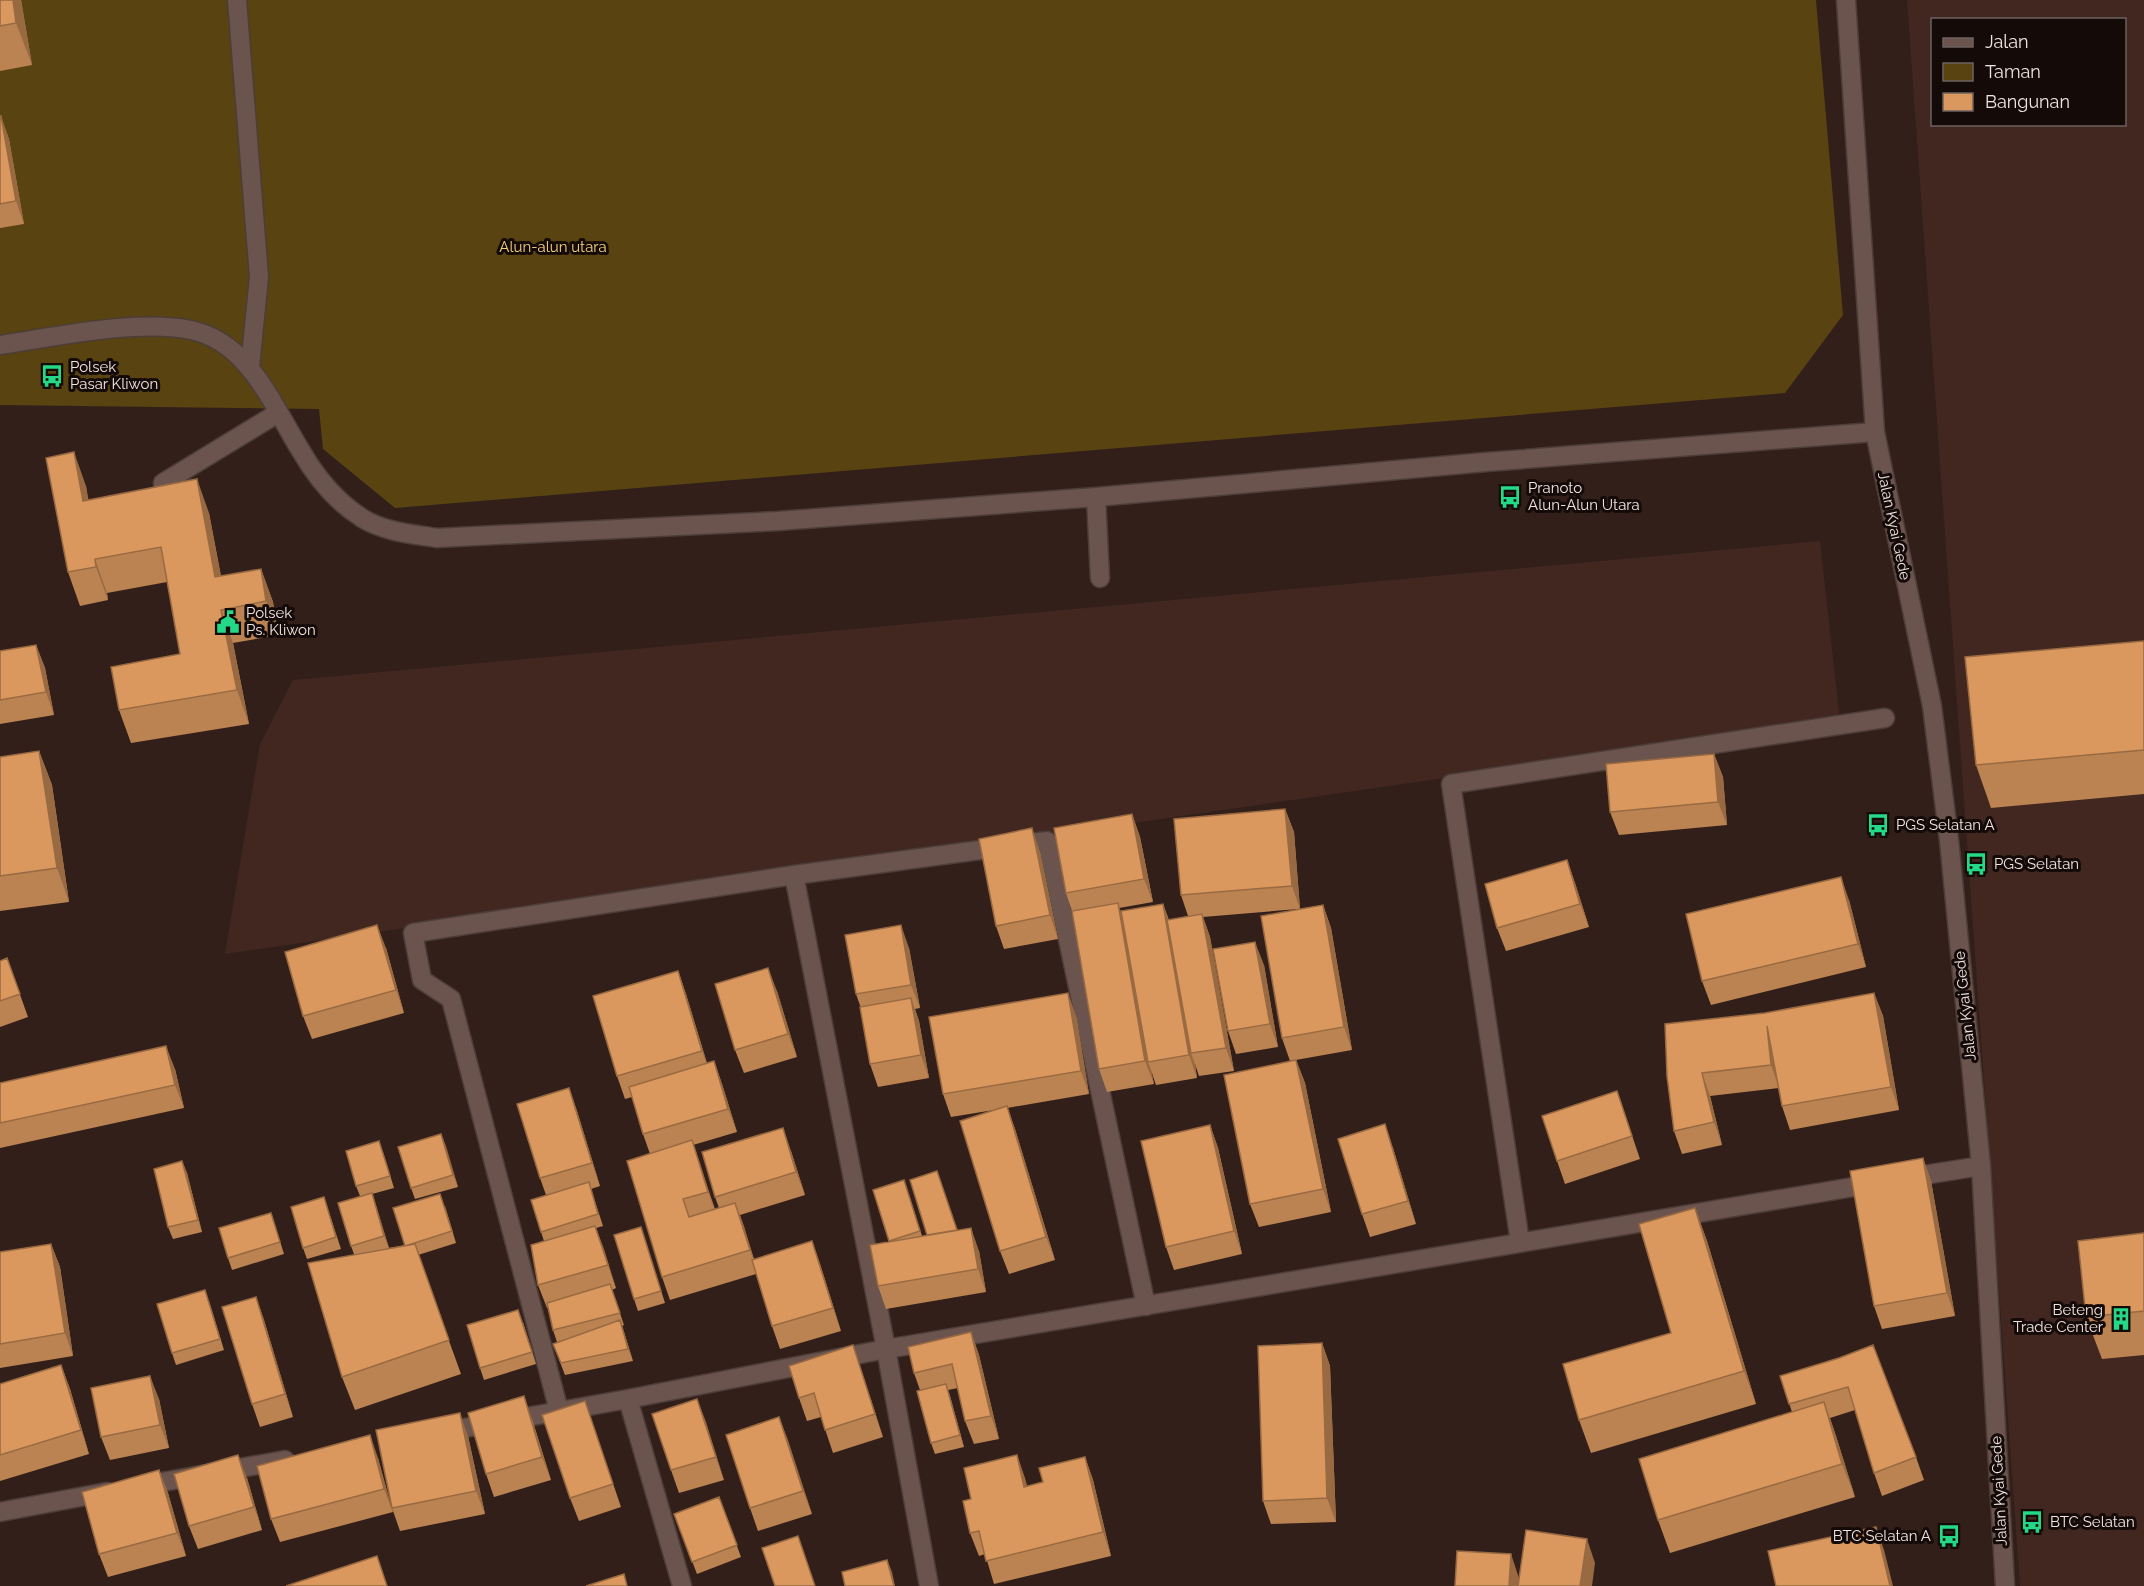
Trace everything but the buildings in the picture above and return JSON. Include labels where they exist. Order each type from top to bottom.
[{"type":"street","points":[[237,0],[259,277],[250,367]]},
{"type":"street","name":"Jalan Kyai Gede","points":[[1846,0],[1875,432],[1932,706],[1949,840],[1981,1166],[2005,1586]]},
{"type":"street","points":[[0,345],[83,332],[150,327],[192,330],[221,343],[250,367],[302,453],[332,494],[363,519],[393,530],[437,538],[778,521],[1875,432]]},
{"type":"street","points":[[163,483],[278,413]]},
{"type":"street","points":[[1096,497],[1100,578]]},
{"type":"street","points":[[1520,1242],[1451,784],[1885,718]]},
{"type":"street","points":[[559,1411],[451,999],[422,980],[413,933],[794,875],[1047,841],[1146,1306]]},
{"type":"street","points":[[794,875],[886,1349],[929,1586]]},
{"type":"street","points":[[430,1434],[628,1399],[886,1349],[1981,1166]]},
{"type":"street","points":[[628,1399],[682,1586]]},
{"type":"street","points":[[0,1512],[301,1457]]},
{"type":"shaded area","points":[[1907,0],[2144,0],[2144,1586],[2020,1586]]},
{"type":"shaded area","points":[[1820,541],[1840,721],[225,954],[260,744],[293,680]]},
{"type":"green space","name":"Alun-alun utara","points":[[0,0],[1816,0],[1843,315],[1785,393],[395,508],[323,449],[319,409],[0,405]]},
{"type":"place","name":"Polsek Pasar Kliwon","points":[[52,376]]},
{"type":"place","name":"Pranoto Alun-Alun Utara","points":[[1510,497]]},
{"type":"place","name":"Polsek Ps. Kliwon","points":[[228,622]]},
{"type":"place","name":"PGS Selatan A","points":[[1878,825]]},
{"type":"place","name":"PGS Selatan","points":[[1976,864]]},
{"type":"place","name":"Beteng Trade Center","points":[[2121,1319]]},
{"type":"place","name":"BTC Selatan","points":[[2032,1522]]},
{"type":"place","name":"BTC Selatan A","points":[[1949,1536]]}]
